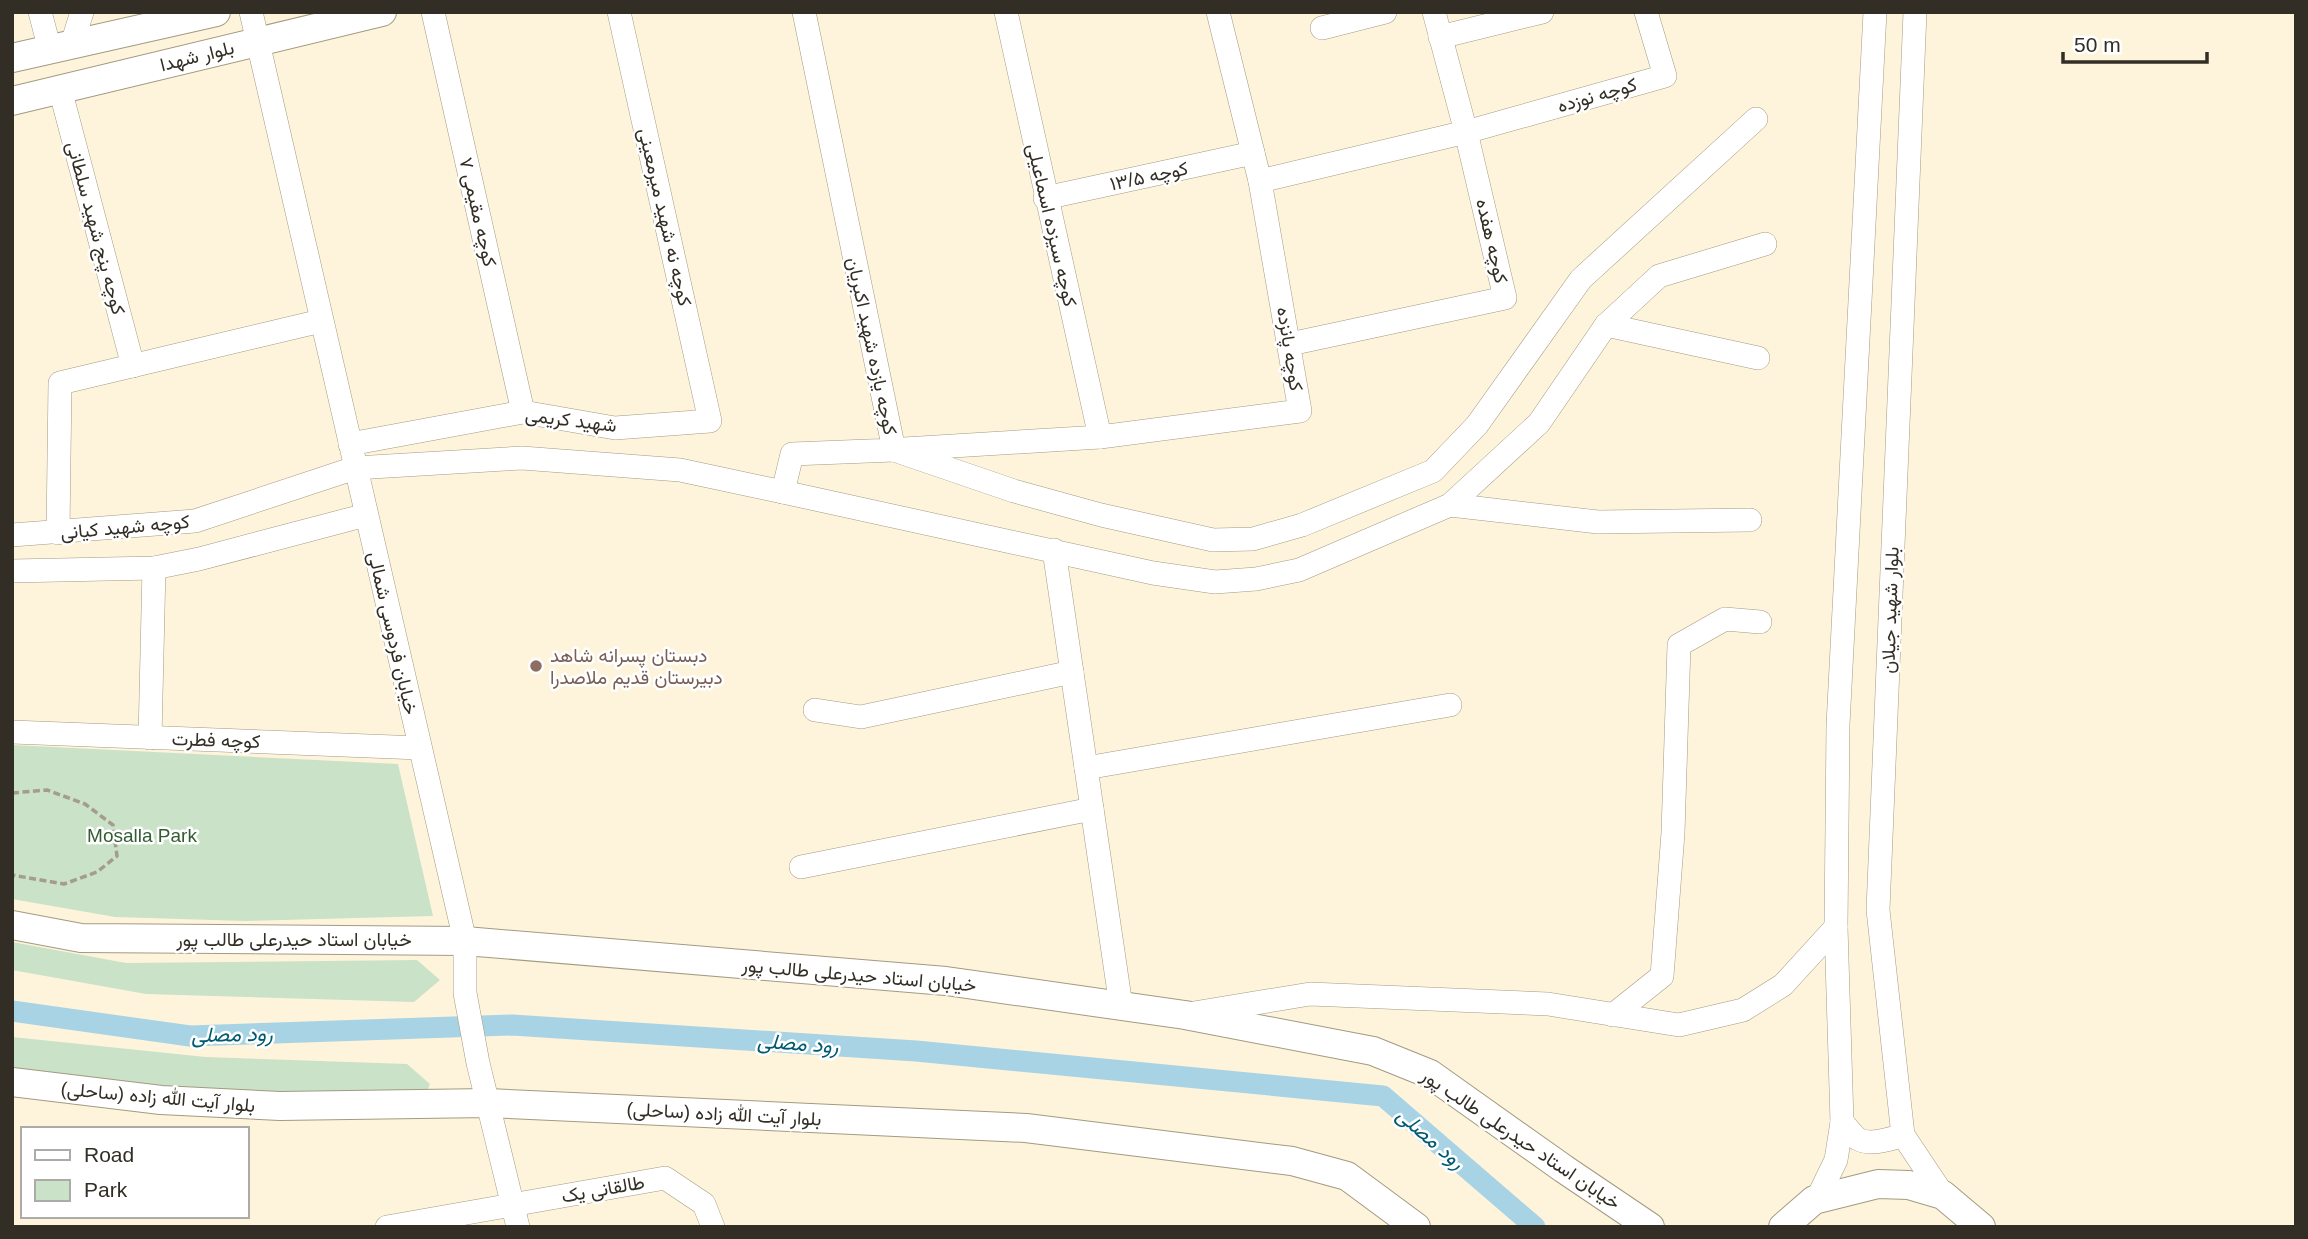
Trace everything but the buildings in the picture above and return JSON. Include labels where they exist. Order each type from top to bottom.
[{"type":"main road","name":"بلوار شهدا","points":[[12,58],[216,12]]},
{"type":"main road","name":"بلوار شهدا","points":[[12,102],[382,12]]},
{"type":"main road","name":"خیابان استاد حیدرعلی طالب پور","points":[[12,925],[81,938],[464,941],[946,981],[1185,1015],[1373,1051],[1430,1074],[1650,1227]]},
{"type":"main road","name":"بلوار آیت الله زاده (ساحلی)","points":[[12,1082],[161,1100],[266,1105],[488,1103],[1026,1128],[1292,1161],[1347,1176],[1416,1227]]},
{"type":"main road","points":[[1783,1227],[1814,1200],[1878,1184],[1909,1185],[1943,1195],[1994,1227]]},
{"type":"main road","points":[[1943,1195],[1982,1227]]},
{"type":"street","points":[[40,12],[61,47],[82,12]]},
{"type":"street","name":"خیابان فردوسی شمالی","points":[[251,12],[464,941],[465,993],[478,1063],[516,1216]]},
{"type":"street","name":"کوچه مقیمی ۷","points":[[433,12],[523,412]]},
{"type":"street","name":"کوچه نه شهید میرمعینی","points":[[619,12],[710,421]]},
{"type":"street","name":"کوچه یازده شهید اکبریان","points":[[783,492],[792,454],[894,450],[804,12]]},
{"type":"street","name":"کوچه سیزده اسماعیلی","points":[[1006,12],[1100,437]]},
{"type":"street","name":"کوچه پانزده","points":[[894,450],[1100,437],[1300,411],[1260,181],[1218,12]]},
{"type":"street","points":[[1322,28],[1385,12]]},
{"type":"street","name":"کوچه هفده","points":[[1290,345],[1505,298],[1466,132],[1434,12]]},
{"type":"street","points":[[1440,37],[1542,12]]},
{"type":"street","name":"کوچه نوزده","points":[[1466,132],[1665,76],[1646,12]]},
{"type":"street","points":[[1814,1200],[1836,1160],[1842,1122],[1836,927],[1838,725],[1875,12]]},
{"type":"street","name":"بلوار شهید جیلان","points":[[1915,12],[1878,910],[1903,1135],[1943,1195]]},
{"type":"street","name":"کوچه پنج شهید سلطانی","points":[[60,89],[133,366]]},
{"type":"street","points":[[894,450],[1014,491],[1101,516],[1213,540],[1254,539],[1302,525],[1433,471],[1477,425],[1581,279],[1756,119]]},
{"type":"street","points":[[1260,181],[1466,132]]},
{"type":"street","name":"کوچه ۱۳/۵","points":[[1045,198],[1253,153]]},
{"type":"street","points":[[355,468],[522,458],[680,470],[1153,573],[1214,582],[1256,579],[1299,570],[1450,505],[1539,423],[1605,325],[1659,276],[1765,244]]},
{"type":"street","points":[[58,533],[60,383],[321,321]]},
{"type":"street","points":[[1605,325],[1758,358]]},
{"type":"street","name":"شهید کریمی","points":[[350,443],[523,412],[614,428],[710,421]]},
{"type":"street","name":"کوچه شهید کیانی","points":[[12,535],[195,522],[355,468]]},
{"type":"street","points":[[1450,505],[1598,522],[1750,520]]},
{"type":"street","points":[[12,571],[155,568],[366,515]]},
{"type":"street","points":[[1054,550],[1121,1006]]},
{"type":"street","points":[[150,738],[155,568]]},
{"type":"street","points":[[1614,1015],[1662,976],[1673,834],[1679,645],[1725,619],[1760,622]]},
{"type":"street","points":[[814,710],[861,717],[1072,672]]},
{"type":"street","points":[[1086,768],[1450,705]]},
{"type":"street","name":"کوچه فطرت","points":[[12,732],[420,748]]},
{"type":"street","points":[[801,867],[1092,809]]},
{"type":"street","points":[[1185,1015],[1310,995],[1548,1004],[1679,1026],[1743,1010],[1783,985],[1836,927]]},
{"type":"street","points":[[1842,1122],[1858,1139],[1866,1141],[1886,1140],[1903,1135]]},
{"type":"street","name":"طالقانی یک","points":[[387,1227],[516,1216],[665,1178],[704,1203],[713,1227]]},
{"type":"path","points":[[12,793],[47,790],[85,804],[113,825],[117,856],[97,872],[64,884],[12,875]]},
{"type":"green space","name":"Mosalla Park","points":[[12,745],[398,764],[433,916],[245,921],[115,917],[12,899]]},
{"type":"green space","points":[[12,942],[126,963],[417,960],[440,980],[414,1002],[146,994],[12,970]]},
{"type":"green space","points":[[12,1037],[206,1057],[407,1064],[430,1084],[425,1097],[158,1091],[12,1075]]},
{"type":"waterway","name":"رود مصلی","points":[[12,1011],[190,1036],[512,1025],[916,1051],[1383,1096],[1535,1227]]},
{"type":"place","name":"دبستان پسرانه شاهد دبیرستان قدیم ملاصدرا","points":[[536,666]]}]
